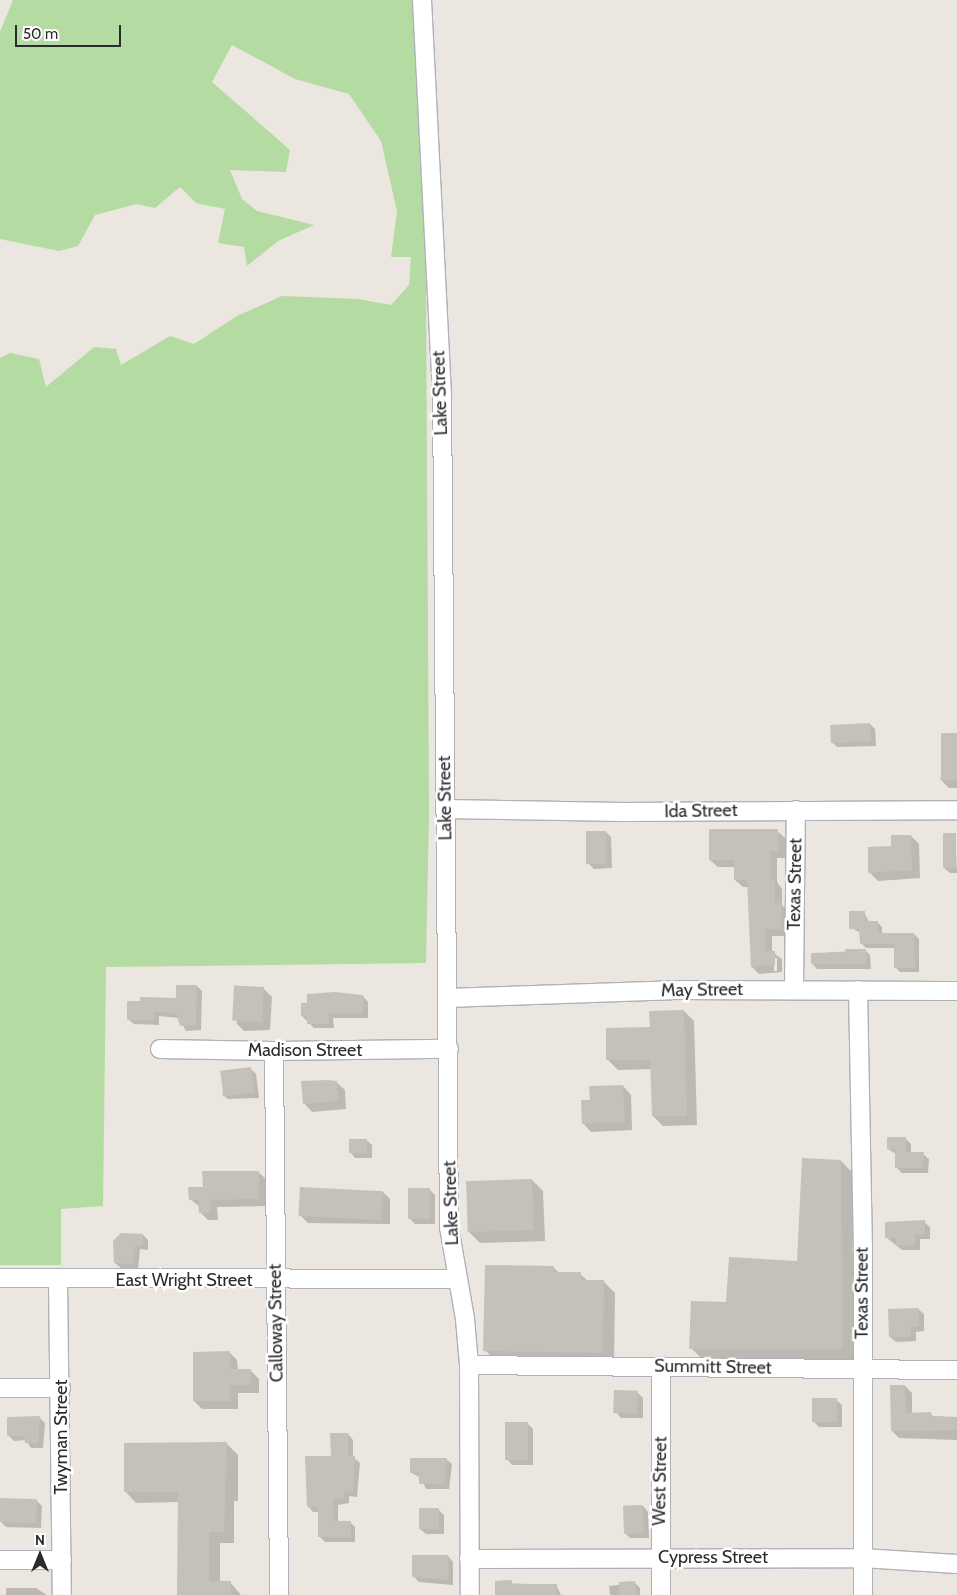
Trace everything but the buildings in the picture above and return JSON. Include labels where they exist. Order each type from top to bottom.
[{"type":"street","name":"Lake Street","points":[[422,0],[442,395],[444,809],[449,1048],[448,1226],[458,1279],[469,1366],[470,1595]]},
{"type":"street","name":"Ida Street","points":[[444,809],[623,812],[957,810]]},
{"type":"street","name":"Texas Street","points":[[794,988],[796,810]]},
{"type":"street","name":"May Street","points":[[447,998],[794,988],[957,991]]},
{"type":"street","name":"Texas Street","points":[[858,990],[863,1595]]},
{"type":"street","name":"Madison Street","points":[[160,1048],[274,1051],[449,1048]]},
{"type":"street","name":"Calloway Street","points":[[274,1051],[279,1595]]},
{"type":"street","name":"East Wright Street","points":[[0,1278],[276,1281],[458,1279]]},
{"type":"street","name":"Twyman Street","points":[[58,1280],[61,1388],[62,1595]]},
{"type":"street","name":"Summitt Street","points":[[469,1366],[661,1366],[957,1370]]},
{"type":"street","name":"West Street","points":[[661,1366],[659,1557],[661,1595]]},
{"type":"street","points":[[0,1388],[61,1388]]},
{"type":"street","name":"Cypress Street","points":[[469,1559],[659,1557],[862,1558],[957,1564]]},
{"type":"street","points":[[0,1560],[62,1560]]},
{"type":"green space","points":[[13,0],[413,0],[426,279],[429,814],[426,963],[106,967],[103,1206],[61,1209],[61,1265],[0,1265],[0,358],[10,353],[39,359],[46,387],[94,347],[116,349],[121,365],[170,336],[194,344],[237,316],[282,296],[358,299],[391,305],[409,285],[411,257],[391,257],[397,211],[381,141],[349,94],[295,79],[232,45],[212,82],[290,150],[286,172],[230,170],[242,199],[257,211],[314,225],[278,241],[247,266],[244,247],[218,243],[225,209],[196,203],[180,187],[155,208],[137,204],[95,215],[78,246],[59,251],[0,239],[0,32]]}]
